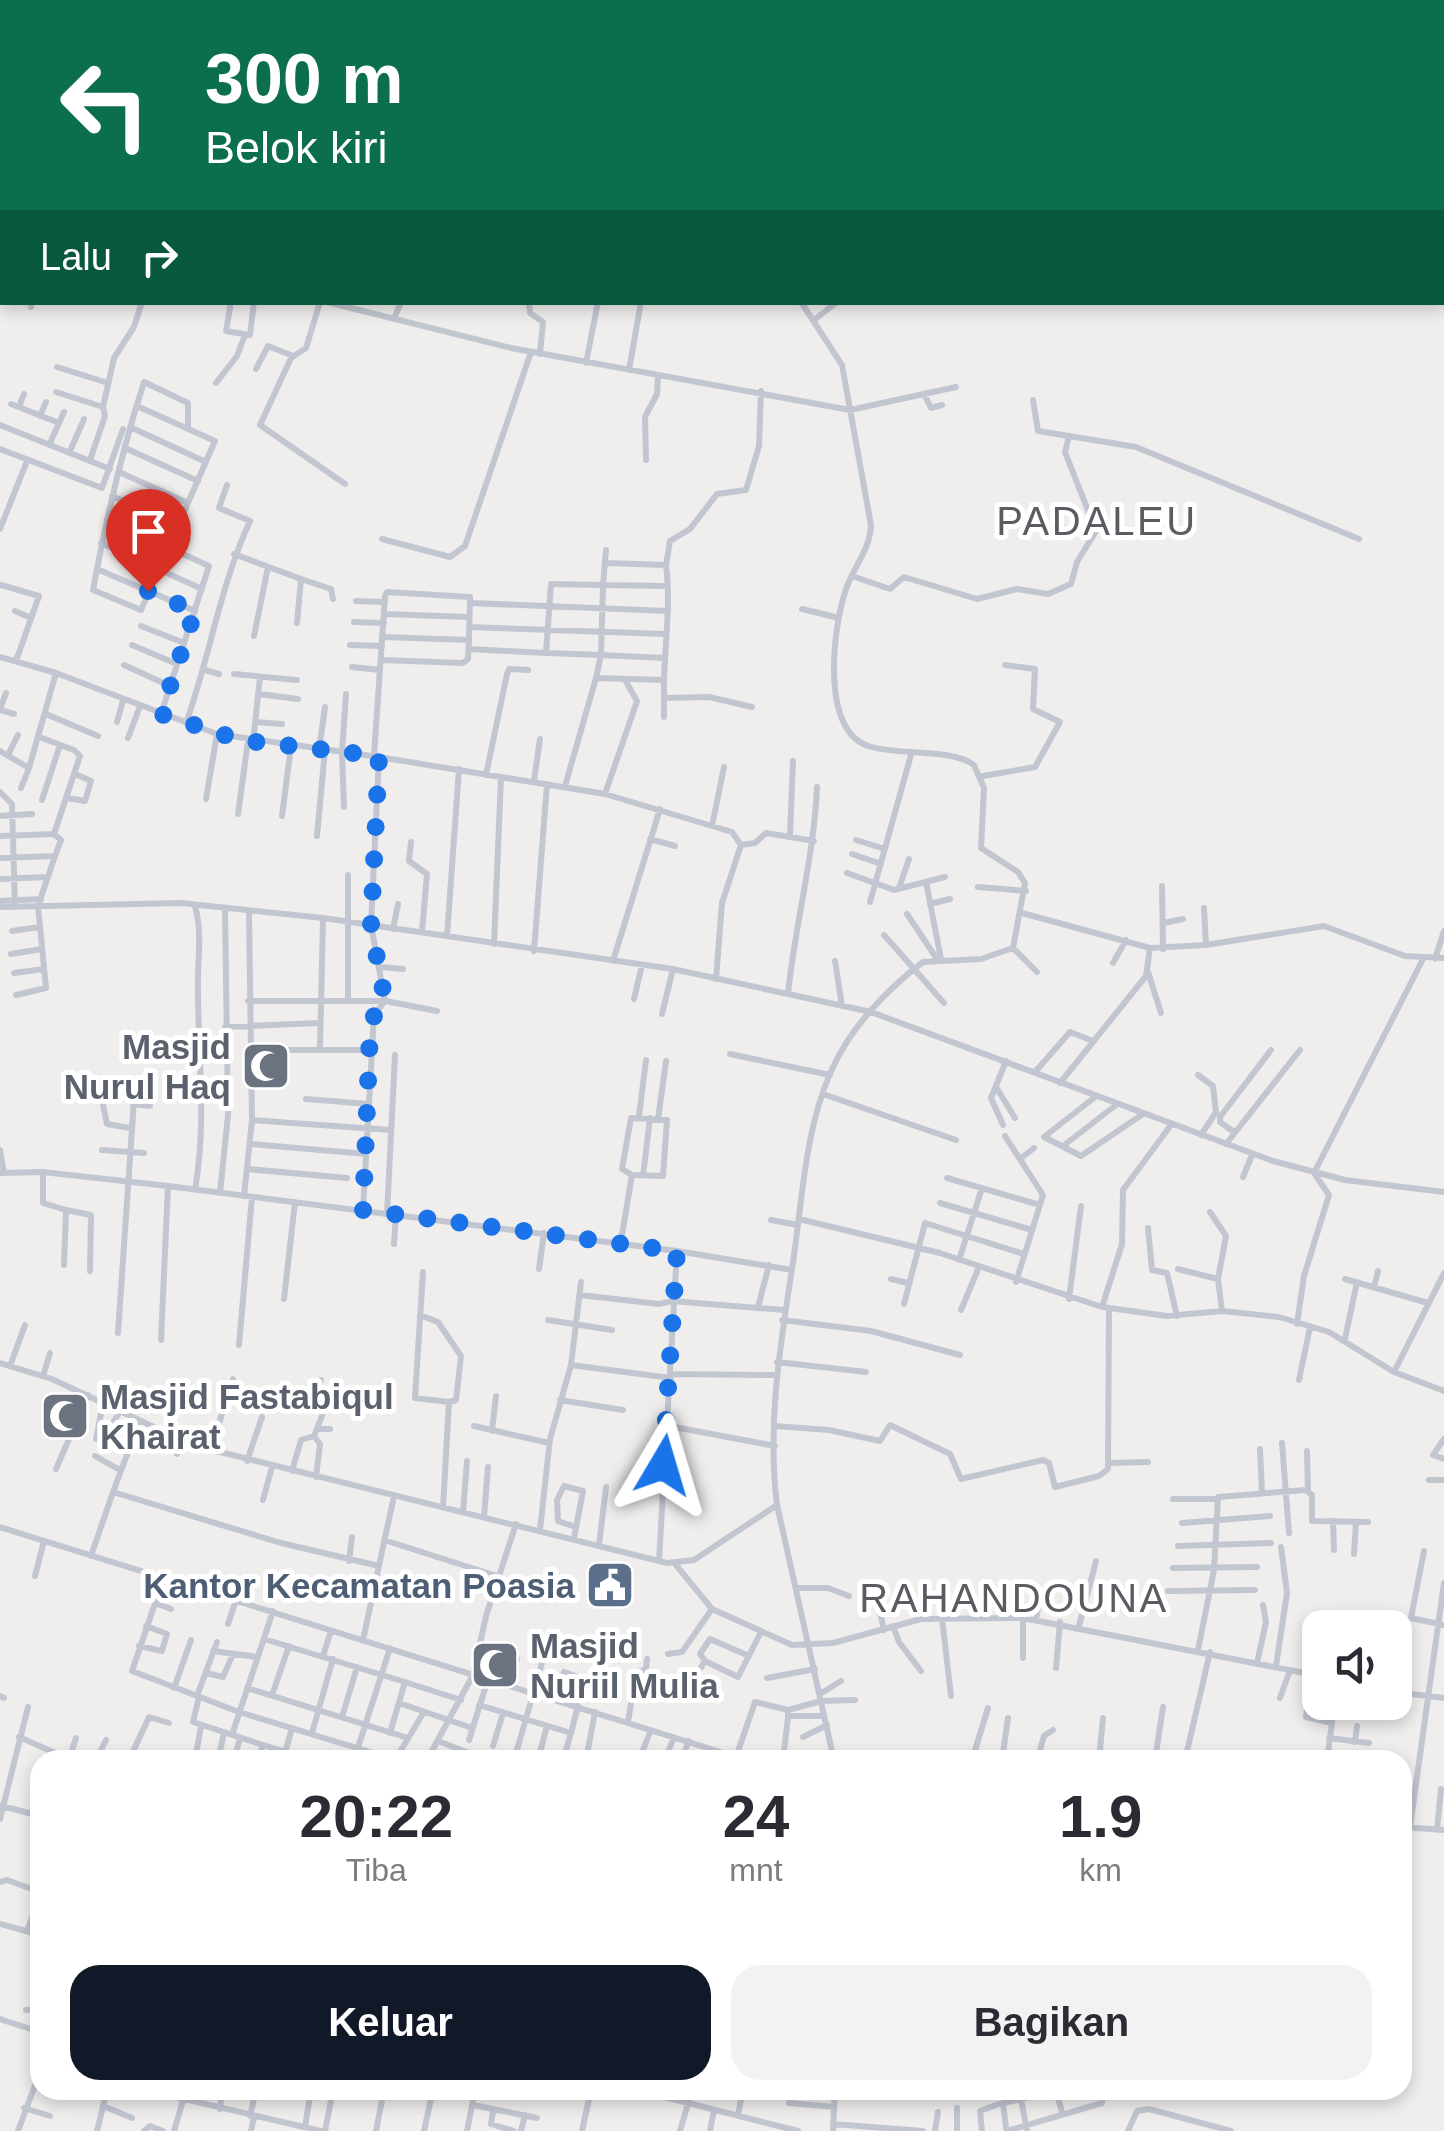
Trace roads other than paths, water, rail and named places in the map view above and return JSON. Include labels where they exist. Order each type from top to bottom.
[{"type":"street","points":[[90,460],[105,416],[103,407],[114,358],[134,327],[141,305]]},
{"type":"street","points":[[230,305],[226,332],[250,336],[254,305]]},
{"type":"street","points":[[322,305],[306,348],[293,356],[260,425],[345,484]]},
{"type":"street","points":[[336,305],[530,352],[761,390],[850,410],[956,387]]},
{"type":"street","points":[[394,319],[400,305]]},
{"type":"street","points":[[529,305],[530,313],[543,322],[540,354]]},
{"type":"street","points":[[586,362],[597,305]]},
{"type":"street","points":[[629,370],[640,305]]},
{"type":"street","points":[[804,305],[839,358],[850,410],[847,421],[871,525],[869,544],[852,576],[838,618],[834,669],[847,730],[866,745],[911,755],[967,760],[982,776],[981,848],[1018,872],[1026,890],[1013,948]]},
{"type":"street","points":[[814,320],[833,305]]},
{"type":"street","points":[[216,384],[237,356],[246,334]]},
{"type":"street","points":[[256,370],[268,346],[293,356]]},
{"type":"street","points":[[382,539],[450,557],[465,546],[530,352]]},
{"type":"street","points":[[57,367],[108,383]]},
{"type":"street","points":[[646,460],[645,416],[658,394],[658,376]]},
{"type":"street","points":[[137,406],[215,441],[140,610],[93,590],[114,470],[144,382],[188,403],[188,428]]},
{"type":"street","points":[[664,718],[666,565],[670,541],[690,528],[717,494],[746,490],[759,446],[761,390]]},
{"type":"street","points":[[56,392],[103,407]]},
{"type":"street","points":[[24,394],[15,405],[59,423]]},
{"type":"street","points":[[924,394],[931,408],[942,405]]},
{"type":"street","points":[[1033,400],[1038,431],[1136,447],[1359,539]]},
{"type":"street","points":[[40,416],[46,402]]},
{"type":"street","points":[[50,443],[64,412]]},
{"type":"street","points":[[70,451],[84,420]]},
{"type":"street","points":[[0,421],[188,503]]},
{"type":"street","points":[[0,449],[102,488],[125,448],[127,428]]},
{"type":"street","points":[[127,428],[206,462]]},
{"type":"street","points":[[852,576],[890,590],[904,576],[977,599],[1017,590],[1048,594],[1071,584],[1076,562],[1096,530],[1068,460],[1070,436]]},
{"type":"street","points":[[125,448],[198,482]]},
{"type":"street","points":[[0,529],[4,508],[27,461]]},
{"type":"street","points":[[186,723],[205,670],[234,554],[250,521],[219,508],[227,485]]},
{"type":"street","points":[[112,496],[178,524]]},
{"type":"street","points":[[107,519],[209,566],[161,714]]},
{"type":"street","points":[[102,543],[202,590]]},
{"type":"street","points":[[565,786],[601,655],[606,550]]},
{"type":"street","points":[[234,554],[331,589],[333,599]]},
{"type":"street","points":[[604,563],[666,565]]},
{"type":"street","points":[[254,636],[268,567]]},
{"type":"street","points":[[97,569],[195,611]]},
{"type":"street","points":[[297,624],[301,579]]},
{"type":"street","points":[[2,584],[38,594],[16,661]]},
{"type":"street","points":[[546,653],[551,584],[668,586]]},
{"type":"street","points":[[363,1210],[372,1022],[385,1001],[371,925],[380,670],[385,602],[387,592],[468,594],[469,645],[463,663],[381,660]]},
{"type":"street","points":[[356,601],[385,602]]},
{"type":"street","points":[[470,603],[666,611]]},
{"type":"street","points":[[802,609],[838,618]]},
{"type":"street","points":[[15,611],[31,618]]},
{"type":"street","points":[[354,622],[470,617]]},
{"type":"street","points":[[141,626],[184,644]]},
{"type":"street","points":[[469,627],[665,634]]},
{"type":"street","points":[[132,645],[177,664]]},
{"type":"street","points":[[350,645],[469,645],[665,658]]},
{"type":"street","points":[[0,657],[56,673],[216,734],[605,794],[732,832],[741,845]]},
{"type":"street","points":[[124,665],[170,686]]},
{"type":"street","points":[[982,776],[1035,767],[1060,722],[1034,709],[1035,668],[1006,665]]},
{"type":"street","points":[[352,667],[380,670]]},
{"type":"street","points":[[486,774],[509,669],[528,670]]},
{"type":"street","points":[[205,670],[219,674]]},
{"type":"street","points":[[21,788],[56,673]]},
{"type":"street","points":[[234,674],[297,680]]},
{"type":"street","points":[[238,814],[256,722],[260,677]]},
{"type":"street","points":[[596,678],[664,680]]},
{"type":"street","points":[[605,794],[637,701],[625,680]]},
{"type":"street","points":[[6,692],[0,709],[14,714]]},
{"type":"street","points":[[259,694],[298,699]]},
{"type":"street","points":[[344,807],[346,694]]},
{"type":"street","points":[[664,698],[709,696],[752,707]]},
{"type":"street","points":[[116,722],[123,700]]},
{"type":"street","points":[[128,738],[140,706]]},
{"type":"street","points":[[317,836],[324,707]]},
{"type":"street","points":[[46,714],[98,736]]},
{"type":"street","points":[[256,722],[282,724]]},
{"type":"street","points":[[206,798],[216,734]]},
{"type":"street","points":[[18,735],[4,753],[29,768]]},
{"type":"street","points":[[39,738],[78,752],[76,774],[54,834]]},
{"type":"street","points":[[534,781],[540,739]]},
{"type":"street","points":[[42,800],[60,745]]},
{"type":"street","points":[[282,816],[291,746]]},
{"type":"street","points":[[870,902],[911,755]]},
{"type":"street","points":[[790,835],[793,761]]},
{"type":"street","points":[[712,826],[724,767]]},
{"type":"street","points":[[447,936],[458,769]]},
{"type":"street","points":[[68,798],[86,801],[91,782],[76,774]]},
{"type":"street","points":[[494,944],[501,777]]},
{"type":"street","points":[[534,951],[547,784]]},
{"type":"street","points":[[788,994],[802,887],[814,840],[817,787]]},
{"type":"street","points":[[0,792],[11,802],[15,904]]},
{"type":"street","points":[[612,961],[660,809]]},
{"type":"street","points":[[0,816],[32,814]]},
{"type":"street","points":[[741,845],[755,843],[766,833],[814,840]]},
{"type":"street","points":[[0,836],[54,834],[61,840],[40,902],[45,990],[16,995]]},
{"type":"street","points":[[650,839],[675,846]]},
{"type":"street","points":[[856,840],[885,848]]},
{"type":"street","points":[[411,842],[409,861],[427,874],[422,932]]},
{"type":"street","points":[[716,978],[722,903],[741,845]]},
{"type":"street","points":[[852,854],[881,864]]},
{"type":"street","points":[[0,858],[55,856]]},
{"type":"street","points":[[899,889],[909,859]]},
{"type":"street","points":[[847,873],[899,889],[945,877]]},
{"type":"street","points":[[348,875],[348,1000]]},
{"type":"street","points":[[0,880],[48,877]]},
{"type":"street","points":[[926,882],[939,959]]},
{"type":"street","points":[[1162,886],[1164,949]]},
{"type":"street","points":[[978,887],[1026,890]]},
{"type":"street","points":[[930,904],[950,900]]},
{"type":"street","points":[[0,904],[149,902],[322,918],[673,969],[871,1012],[1252,1154],[1314,1173],[1444,1192]]},
{"type":"street","points":[[394,929],[398,904]]},
{"type":"street","points":[[195,906],[201,935],[198,991],[204,1094],[195,1190]]},
{"type":"street","points":[[1204,908],[1206,945]]},
{"type":"street","points":[[220,1193],[228,1126],[224,910]]},
{"type":"street","points":[[239,1345],[252,1120],[249,913]]},
{"type":"street","points":[[1022,913],[1164,949],[1324,926],[1423,959],[1440,958],[1444,930]]},
{"type":"street","points":[[907,914],[939,959]]},
{"type":"street","points":[[320,1048],[322,918]]},
{"type":"street","points":[[1164,924],[1183,920]]},
{"type":"street","points":[[12,931],[40,928]]},
{"type":"street","points":[[884,935],[944,1003]]},
{"type":"street","points":[[1113,963],[1126,940]]},
{"type":"street","points":[[832,1750],[777,1505],[774,1426],[776,1362],[814,1118],[842,1051],[871,1012],[914,968],[939,959],[981,959],[1013,948]]},
{"type":"street","points":[[1013,948],[1037,972]]},
{"type":"street","points":[[1150,948],[1148,971],[1162,1013]]},
{"type":"street","points":[[11,954],[42,949]]},
{"type":"street","points":[[1314,1173],[1423,959]]},
{"type":"street","points":[[835,962],[842,1006]]},
{"type":"street","points":[[634,999],[642,964]]},
{"type":"street","points":[[380,967],[403,969]]},
{"type":"street","points":[[662,1014],[673,969]]},
{"type":"street","points":[[14,973],[44,970]]},
{"type":"street","points":[[1060,1083],[1148,971]]},
{"type":"street","points":[[248,1000],[385,1001],[437,1011]]},
{"type":"street","points":[[225,1027],[319,1023]]},
{"type":"street","points":[[1035,1072],[1070,1032],[1093,1041]]},
{"type":"street","points":[[250,1050],[370,1050]]},
{"type":"street","points":[[1234,1132],[1220,1122],[1220,1116],[1271,1050]]},
{"type":"street","points":[[1226,1144],[1300,1050]]},
{"type":"street","points":[[730,1054],[830,1076]]},
{"type":"street","points":[[394,1055],[394,1244]]},
{"type":"street","points":[[639,1116],[646,1060]]},
{"type":"street","points":[[643,1176],[666,1061]]},
{"type":"street","points":[[1003,1125],[991,1104],[1006,1061]]},
{"type":"street","points":[[1198,1075],[1210,1081],[1217,1104],[1202,1135]]},
{"type":"street","points":[[118,1332],[125,1182],[135,1085]]},
{"type":"street","points":[[995,1086],[1016,1118]]},
{"type":"street","points":[[823,1094],[956,1140]]},
{"type":"street","points":[[1096,1096],[1044,1137],[1081,1156],[1144,1114]]},
{"type":"street","points":[[306,1100],[369,1104]]},
{"type":"street","points":[[133,1104],[150,1106]]},
{"type":"street","points":[[1064,1146],[1117,1104]]},
{"type":"street","points":[[103,1105],[107,1124],[130,1128]]},
{"type":"street","points":[[639,1116],[670,1123],[664,1176],[632,1175],[622,1169],[630,1120],[639,1116]]},
{"type":"street","points":[[252,1120],[392,1130]]},
{"type":"street","points":[[774,1426],[829,1430],[880,1441],[890,1425],[950,1454],[961,1479],[1043,1460],[1048,1463],[1053,1486],[1058,1488],[1103,1474],[1108,1464],[1105,1308],[1122,1244],[1123,1190],[1171,1124]]},
{"type":"street","points":[[1005,1136],[1043,1191],[1016,1282]]},
{"type":"street","points":[[250,1144],[366,1154]]},
{"type":"street","points":[[1020,1159],[1034,1148]]},
{"type":"street","points":[[0,1150],[2,1173],[43,1172],[621,1241],[792,1270]]},
{"type":"street","points":[[102,1150],[144,1153]]},
{"type":"street","points":[[1243,1176],[1252,1154]]},
{"type":"street","points":[[247,1168],[347,1178]]},
{"type":"street","points":[[43,1172],[43,1203],[91,1215],[90,1271]]},
{"type":"street","points":[[1298,1324],[1304,1276],[1328,1195],[1314,1173]]},
{"type":"street","points":[[621,1241],[632,1175]]},
{"type":"street","points":[[948,1178],[1040,1205]]},
{"type":"street","points":[[161,1340],[168,1186]]},
{"type":"street","points":[[960,1260],[982,1188]]},
{"type":"street","points":[[284,1299],[295,1202]]},
{"type":"street","points":[[940,1203],[1032,1230]]},
{"type":"street","points":[[1070,1299],[1081,1206]]},
{"type":"street","points":[[64,1265],[66,1210]]},
{"type":"street","points":[[1210,1212],[1226,1236],[1218,1279],[1222,1311]]},
{"type":"street","points":[[770,1220],[799,1222],[916,1247],[1105,1308],[1177,1316],[1222,1311],[1310,1327],[1345,1339],[1394,1372],[1444,1391]]},
{"type":"street","points":[[904,1304],[925,1222],[1024,1254]]},
{"type":"street","points":[[1148,1228],[1152,1270],[1166,1272],[1177,1316]]},
{"type":"street","points":[[539,1268],[544,1233]]},
{"type":"street","points":[[659,1561],[677,1251]]},
{"type":"street","points":[[758,1307],[769,1266]]},
{"type":"street","points":[[961,1310],[979,1267]]},
{"type":"street","points":[[1178,1269],[1218,1279]]},
{"type":"street","points":[[1374,1287],[1378,1270]]},
{"type":"street","points":[[420,1315],[438,1322],[460,1353],[456,1400],[415,1398],[420,1315],[423,1272]]},
{"type":"street","points":[[1394,1372],[1417,1334],[1444,1273]]},
{"type":"street","points":[[891,1278],[908,1283]]},
{"type":"street","points":[[1345,1278],[1428,1303]]},
{"type":"street","points":[[540,1530],[549,1443],[571,1365],[581,1282]]},
{"type":"street","points":[[1345,1339],[1357,1282]]},
{"type":"street","points":[[580,1295],[660,1304],[672,1301],[784,1310]]},
{"type":"street","points":[[548,1320],[612,1330]]},
{"type":"street","points":[[782,1320],[871,1330],[960,1356]]},
{"type":"street","points":[[10,1366],[25,1324]]},
{"type":"street","points":[[1299,1380],[1310,1327]]},
{"type":"street","points":[[43,1376],[50,1352]]},
{"type":"street","points":[[776,1362],[866,1372]]},
{"type":"street","points":[[0,1363],[43,1376],[88,1395],[138,1424],[208,1450],[675,1564],[715,1548],[777,1505]]},
{"type":"street","points":[[571,1365],[671,1376],[776,1375]]},
{"type":"street","points":[[208,1450],[233,1379]]},
{"type":"street","points":[[316,1478],[320,1444],[316,1432],[325,1408],[318,1391],[321,1380]]},
{"type":"street","points":[[56,1469],[88,1395]]},
{"type":"street","points":[[492,1431],[496,1396]]},
{"type":"street","points":[[560,1400],[623,1410]]},
{"type":"street","points":[[443,1507],[450,1402]]},
{"type":"street","points":[[96,1439],[103,1404]]},
{"type":"street","points":[[111,1426],[118,1413]]},
{"type":"street","points":[[248,1461],[262,1417]]},
{"type":"street","points":[[91,1556],[138,1424]]},
{"type":"street","points":[[474,1426],[549,1443]]},
{"type":"street","points":[[668,1426],[775,1446]]},
{"type":"street","points":[[292,1471],[300,1440],[330,1429]]},
{"type":"street","points":[[215,1436],[218,1452]]},
{"type":"street","points":[[178,1440],[178,1454]]},
{"type":"street","points":[[1444,1440],[1433,1455],[1444,1459]]},
{"type":"street","points":[[1282,1442],[1290,1533]]},
{"type":"street","points":[[1260,1448],[1262,1493]]},
{"type":"street","points":[[1306,1451],[1312,1520],[1368,1522]]},
{"type":"street","points":[[95,1456],[120,1470]]},
{"type":"street","points":[[463,1512],[467,1462]]},
{"type":"street","points":[[1108,1464],[1148,1462]]},
{"type":"street","points":[[263,1500],[272,1467]]},
{"type":"street","points":[[484,1517],[488,1467]]},
{"type":"street","points":[[1429,1480],[1444,1480]]},
{"type":"street","points":[[574,1538],[576,1527],[582,1491],[564,1486],[557,1500],[558,1521],[576,1527]]},
{"type":"street","points":[[599,1544],[606,1486]]},
{"type":"street","points":[[1172,1499],[1308,1491]]},
{"type":"street","points":[[113,1492],[349,1561],[379,1566]]},
{"type":"street","points":[[363,1640],[394,1496]]},
{"type":"street","points":[[1198,1650],[1214,1570],[1217,1499]]},
{"type":"street","points":[[1182,1523],[1270,1516]]},
{"type":"street","points":[[1333,1521],[1334,1550]]},
{"type":"street","points":[[1354,1554],[1356,1522]]},
{"type":"street","points":[[432,1750],[473,1675],[516,1524]]},
{"type":"street","points":[[0,1527],[717,1750]]},
{"type":"street","points":[[349,1561],[352,1537]]},
{"type":"street","points":[[384,1540],[500,1577]]},
{"type":"street","points":[[35,1576],[44,1541]]},
{"type":"street","points":[[1178,1546],[1271,1542]]},
{"type":"street","points":[[1276,1666],[1287,1593],[1280,1547]]},
{"type":"street","points":[[1424,1551],[1410,1618],[1440,1624]]},
{"type":"street","points":[[1079,1626],[1096,1561]]},
{"type":"street","points":[[675,1564],[712,1609],[792,1645],[809,1645],[945,1617],[1023,1618],[1060,1622],[1302,1672]]},
{"type":"street","points":[[1173,1568],[1257,1567]]},
{"type":"street","points":[[164,1577],[131,1668],[136,1673],[239,1712],[364,1750]]},
{"type":"street","points":[[1412,1786],[1444,1583]]},
{"type":"street","points":[[796,1588],[828,1588],[849,1596]]},
{"type":"street","points":[[940,1588],[951,1696]]},
{"type":"street","points":[[1168,1592],[1256,1590]]},
{"type":"street","points":[[876,1594],[884,1630]]},
{"type":"street","points":[[228,1624],[236,1600]]},
{"type":"street","points":[[1036,1620],[1040,1600]]},
{"type":"street","points":[[155,1603],[172,1609]]},
{"type":"street","points":[[1257,1663],[1266,1622],[1263,1605]]},
{"type":"street","points":[[668,1654],[685,1650],[712,1609]]},
{"type":"street","points":[[224,1750],[232,1735],[272,1611]]},
{"type":"street","points":[[1023,1618],[1023,1658]]},
{"type":"street","points":[[1056,1668],[1060,1622]]},
{"type":"street","points":[[139,1646],[159,1653],[166,1640],[166,1634],[146,1626]]},
{"type":"street","points":[[893,1626],[898,1642],[922,1671]]},
{"type":"street","points":[[322,1656],[331,1630]]},
{"type":"street","points":[[749,1656],[710,1639],[700,1654],[738,1677],[749,1656],[761,1632]]},
{"type":"street","points":[[264,1639],[461,1700]]},
{"type":"street","points":[[174,1688],[191,1640]]},
{"type":"street","points":[[216,1642],[192,1721],[274,1750]]},
{"type":"street","points":[[272,1696],[288,1646]]},
{"type":"street","points":[[358,1748],[390,1648]]},
{"type":"street","points":[[213,1651],[257,1657]]},
{"type":"street","points":[[1187,1750],[1210,1652]]},
{"type":"street","points":[[206,1673],[223,1677],[233,1654]]},
{"type":"street","points":[[312,1734],[333,1659]]},
{"type":"street","points":[[509,1686],[516,1659]]},
{"type":"street","points":[[628,1722],[636,1676],[646,1669],[647,1659]]},
{"type":"street","points":[[517,1750],[544,1660]]},
{"type":"street","points":[[694,1680],[706,1661]]},
{"type":"street","points":[[342,1717],[356,1667]]},
{"type":"street","points":[[767,1678],[815,1670]]},
{"type":"street","points":[[1280,1698],[1290,1670]]},
{"type":"street","points":[[556,1699],[564,1671],[602,1685]]},
{"type":"street","points":[[469,1740],[488,1679]]},
{"type":"street","points":[[788,1713],[821,1697],[841,1681]]},
{"type":"street","points":[[390,1733],[405,1682]]},
{"type":"street","points":[[248,1688],[408,1738]]},
{"type":"street","points":[[1412,1695],[1444,1696]]},
{"type":"street","points":[[821,1697],[856,1700]]},
{"type":"street","points":[[738,1750],[754,1703],[788,1713],[824,1716]]},
{"type":"street","points":[[398,1704],[472,1728]]},
{"type":"street","points":[[479,1706],[571,1732]]},
{"type":"street","points":[[566,1750],[578,1706]]},
{"type":"street","points":[[1156,1750],[1163,1706]]},
{"type":"street","points":[[0,1819],[28,1707]]},
{"type":"street","points":[[975,1750],[988,1708]]},
{"type":"street","points":[[401,1750],[424,1712]]},
{"type":"street","points":[[588,1750],[595,1712]]},
{"type":"street","points":[[493,1746],[503,1713]]},
{"type":"street","points":[[784,1750],[788,1713]]},
{"type":"street","points":[[134,1750],[149,1717],[168,1723]]},
{"type":"street","points":[[1003,1750],[1008,1718]]},
{"type":"street","points":[[1100,1750],[1103,1718]]},
{"type":"street","points":[[1319,1720],[1332,1723],[1328,1750]]},
{"type":"street","points":[[803,1737],[827,1725]]},
{"type":"street","points":[[197,1750],[201,1726]]},
{"type":"street","points":[[541,1750],[547,1726]]},
{"type":"street","points":[[1355,1742],[1357,1726]]},
{"type":"street","points":[[286,1750],[292,1728]]},
{"type":"street","points":[[643,1750],[651,1730]]},
{"type":"street","points":[[1039,1750],[1042,1739],[1053,1730]]},
{"type":"street","points":[[232,1735],[233,1750]]},
{"type":"street","points":[[18,1737],[48,1750]]},
{"type":"street","points":[[669,1750],[674,1737]]},
{"type":"street","points":[[72,1750],[76,1738]]},
{"type":"street","points":[[1329,1738],[1368,1743]]},
{"type":"street","points":[[101,1750],[106,1740]]},
{"type":"street","points":[[438,1740],[462,1750]]},
{"type":"street","points":[[686,1750],[689,1742]]},
{"type":"street","points":[[261,1750],[263,1744]]},
{"type":"street","points":[[1412,1828],[1440,1830],[1440,1789]]},
{"type":"street","points":[[1,1806],[30,1813]]},
{"type":"street","points":[[0,1882],[8,1880],[30,1890]]},
{"type":"street","points":[[0,1924],[28,1932],[30,1926]]},
{"type":"street","points":[[26,2010],[30,2010]]},
{"type":"street","points":[[0,2019],[30,2029]]},
{"type":"street","points":[[18,2131],[30,2094]]},
{"type":"street","points":[[97,2131],[105,2100]]},
{"type":"street","points":[[180,2100],[282,2127],[323,2131],[331,2100]]},
{"type":"street","points":[[220,2109],[221,2100]]},
{"type":"street","points":[[252,2131],[254,2100]]},
{"type":"street","points":[[304,2127],[308,2100]]},
{"type":"street","points":[[376,2131],[382,2100]]},
{"type":"street","points":[[424,2131],[431,2100]]},
{"type":"street","points":[[467,2131],[473,2100]]},
{"type":"street","points":[[582,2131],[589,2100]]},
{"type":"street","points":[[680,2100],[798,2131]]},
{"type":"street","points":[[680,2131],[689,2100]]},
{"type":"street","points":[[738,2115],[741,2100]]},
{"type":"street","points":[[834,2100],[833,2128],[923,2131]]},
{"type":"street","points":[[982,2131],[980,2111],[1014,2100]]},
{"type":"street","points":[[1021,2100],[1026,2126]]},
{"type":"street","points":[[1059,2100],[1062,2112]]},
{"type":"street","points":[[1000,2104],[1006,2129],[1104,2100]]},
{"type":"street","points":[[174,2131],[183,2101]]},
{"type":"street","points":[[790,2103],[834,2108]]},
{"type":"street","points":[[472,2105],[493,2111]]},
{"type":"street","points":[[104,2106],[132,2118]]},
{"type":"street","points":[[525,2115],[518,2131],[492,2125],[495,2106],[537,2118]]},
{"type":"street","points":[[24,2108],[50,2116]]},
{"type":"street","points":[[957,2108],[957,2131]]},
{"type":"street","points":[[1128,2131],[1137,2111],[1149,2109],[1235,2131]]},
{"type":"street","points":[[710,2131],[714,2110]]},
{"type":"street","points":[[935,2131],[938,2112]]},
{"type":"street","points":[[144,2131],[150,2126],[163,2131]]},
{"type":"place","name":"Masjid Nurul Haq","points":[[266,1066]]},
{"type":"place","name":"Masjid Fastabiqul Khairat","points":[[65,1416]]},
{"type":"place","name":"Kantor Kecamatan Poasia","points":[[610,1585]]},
{"type":"place","name":"Masjid Nuriil Mulia","points":[[495,1665]]},
{"type":"district","name":"PADALEU","points":[[1097,521]]},
{"type":"district","name":"RAHANDOUNA","points":[[1014,1598]]}]
